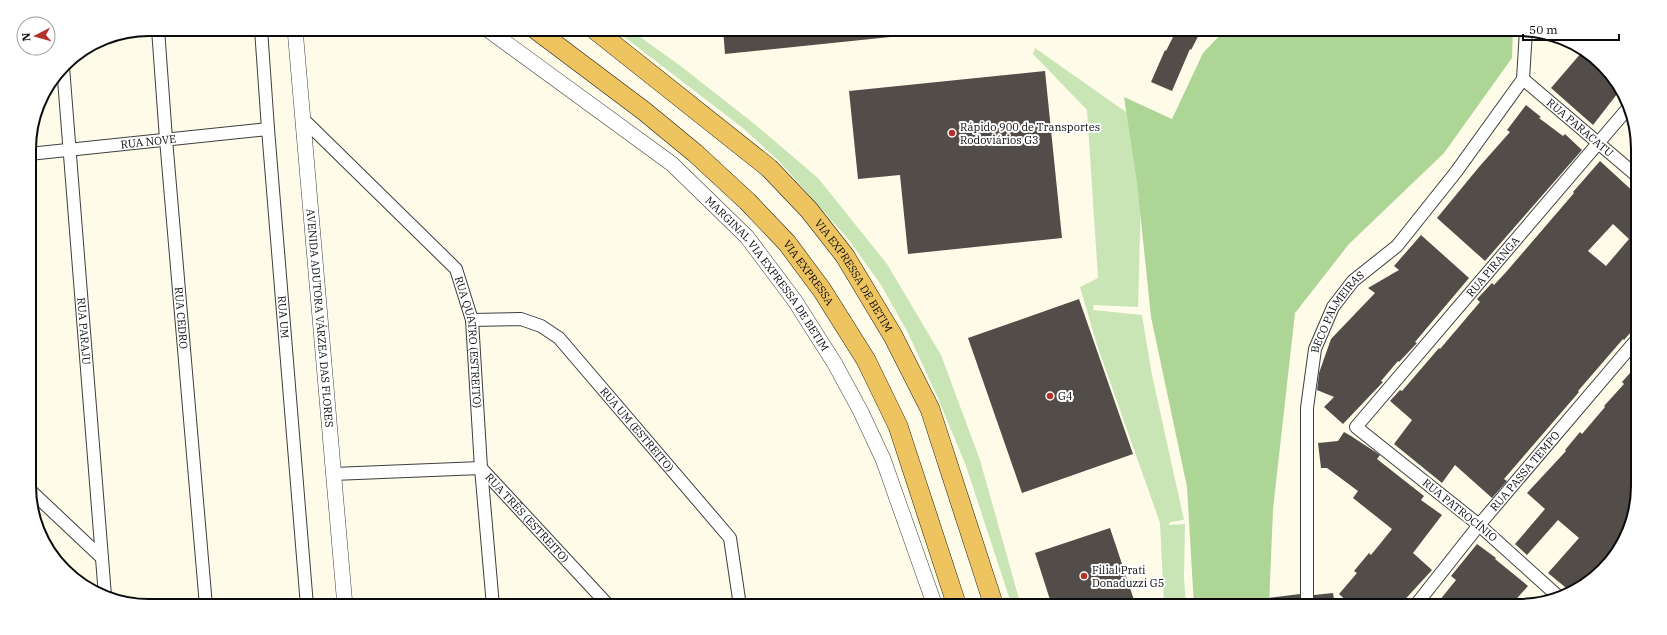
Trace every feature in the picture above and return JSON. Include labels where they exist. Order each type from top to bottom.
[{"type":"highway","name":"VIA EXPRESSA","points":[[544,36],[644,111],[747,201],[787,243],[822,290],[866,360],[898,426],[955,599]]},
{"type":"highway","name":"VIA EXPRESSA DE BETIM","points":[[603,36],[769,168],[809,210],[844,256],[893,336],[930,409],[992,599]]},
{"type":"street","name":"RUA CEDRO","points":[[159,36],[205,599]]},
{"type":"street","name":"RUA UM","points":[[261,36],[306,599]]},
{"type":"street","name":"AVENIDA ADUTORA VÁRZEA DAS FLORES","points":[[295,36],[344,599]]},
{"type":"street","name":"MARGINAL VIA EXPRESSA DE BETIM","points":[[497,36],[672,164],[747,237],[795,301],[835,364],[862,412],[883,459],[933,599]]},
{"type":"street","points":[[1523,79],[1526,37]]},
{"type":"street","name":"RUA PARAJU","points":[[64,74],[71,149],[104,590]]},
{"type":"street","name":"RUA PARACATU","points":[[1523,79],[1631,171]]},
{"type":"street","name":"BECO PALMEIRAS","points":[[1307,599],[1307,408],[1315,349],[1333,307],[1353,281],[1397,246],[1456,172],[1523,79]]},
{"type":"street","name":"RUA PIRANGA","points":[[1356,427],[1624,112]]},
{"type":"street","name":"RUA QUATRO (ESTREITO)","points":[[303,119],[456,269],[472,320],[480,468],[492,599]]},
{"type":"street","name":"RUA NOVE","points":[[36,153],[268,129]]},
{"type":"street","name":"RUA UM (ESTREITO)","points":[[472,320],[521,319],[541,326],[560,338],[730,538],[739,599]]},
{"type":"street","name":"RUA PASSA TEMPO","points":[[1421,599],[1479,525],[1631,346]]},
{"type":"street","name":"RUA PATROCÍNIO","points":[[1356,427],[1479,525],[1555,593]]},
{"type":"street","name":"RUA TRÊS (ESTREITO)","points":[[333,474],[480,468],[602,599]]},
{"type":"street","points":[[36,496],[102,558]]},
{"type":"green space","points":[[623,36],[639,36],[682,67],[757,126],[818,178],[887,264],[941,355],[980,460],[1019,599],[1010,599],[966,466],[937,396],[908,333],[881,285],[849,240],[778,160],[744,129]]},
{"type":"green space","points":[[1219,36],[1513,36],[1512,58],[1444,153],[1349,244],[1295,313],[1273,509],[1269,599],[1194,599],[1187,487],[1151,317],[1137,182],[1124,97],[1172,119],[1203,53]]},
{"type":"green space","points":[[1035,48],[1143,124],[1138,307],[1094,305],[1093,310],[1142,315],[1152,375],[1184,520],[1170,522],[1169,525],[1185,524],[1184,577],[1186,599],[1164,599],[1160,523],[1097,345],[1080,287],[1098,278],[1087,110],[1033,54]]},
{"type":"building","points":[[724,36],[900,36],[725,54]]},
{"type":"building","points":[[1174,36],[1198,36],[1191,50],[1190,49],[1172,91],[1151,82],[1165,50],[1166,51]]},
{"type":"building","points":[[1580,54],[1598,69],[1608,80],[1617,94],[1593,125],[1551,88]]},
{"type":"building","name":"Rápido 900 de Transportes Rodoviários G3","points":[[1045,71],[1062,238],[908,254],[900,175],[858,179],[849,91]]},
{"type":"building","points":[[1526,105],[1541,117],[1539,118],[1563,136],[1565,134],[1582,150],[1485,261],[1437,218],[1510,132],[1507,130]]},
{"type":"building","points":[[1600,161],[1631,189],[1631,332],[1624,340],[1623,339],[1578,391],[1579,392],[1504,479],[1507,481],[1492,498],[1455,465],[1442,483],[1394,444],[1412,420],[1390,401],[1400,390],[1402,391],[1439,348],[1440,349],[1480,302],[1477,299],[1492,283],[1494,285],[1507,271],[1574,193],[1573,192]],"holes":[[[1613,224],[1629,239],[1606,266],[1588,251]]]},
{"type":"building","points":[[1421,235],[1469,278],[1415,342],[1417,343],[1399,362],[1398,361],[1381,381],[1383,382],[1343,424],[1324,407],[1334,397],[1317,390],[1319,373],[1331,339],[1375,293],[1368,288],[1399,270],[1394,266]]},
{"type":"building","name":"G4","points":[[1079,299],[1133,454],[1022,493],[968,338]]},
{"type":"building","points":[[1631,372],[1631,486],[1627,516],[1619,536],[1603,561],[1587,576],[1566,588],[1548,573],[1579,538],[1558,520],[1527,555],[1515,544],[1545,509],[1527,493],[1566,451],[1565,450],[1580,432],[1582,434],[1624,384],[1622,382]]},
{"type":"building","points":[[1344,432],[1380,455],[1377,459],[1424,496],[1421,500],[1442,515],[1413,553],[1432,570],[1405,599],[1344,599],[1339,594],[1357,573],[1354,571],[1369,553],[1371,555],[1392,529],[1353,498],[1358,491],[1327,468],[1321,468],[1318,443],[1338,441]]},
{"type":"building","name":"Filial Prati Donaduzzi G5","points":[[1110,528],[1134,599],[1050,599],[1035,553]]},
{"type":"building","points":[[1477,544],[1496,558],[1495,559],[1528,586],[1516,599],[1441,599],[1456,580],[1451,576]]},
{"type":"building","points":[[1333,593],[1334,599],[1314,599],[1314,595]]},
{"type":"building","points":[[1300,594],[1300,599],[1261,599]]},
{"type":"place","name":"Rápido 900 de Transportes Rodoviários G3","points":[[952,133]]},
{"type":"place","name":"G4","points":[[1050,396]]},
{"type":"place","name":"Filial Prati Donaduzzi G5","points":[[1084,576]]}]
